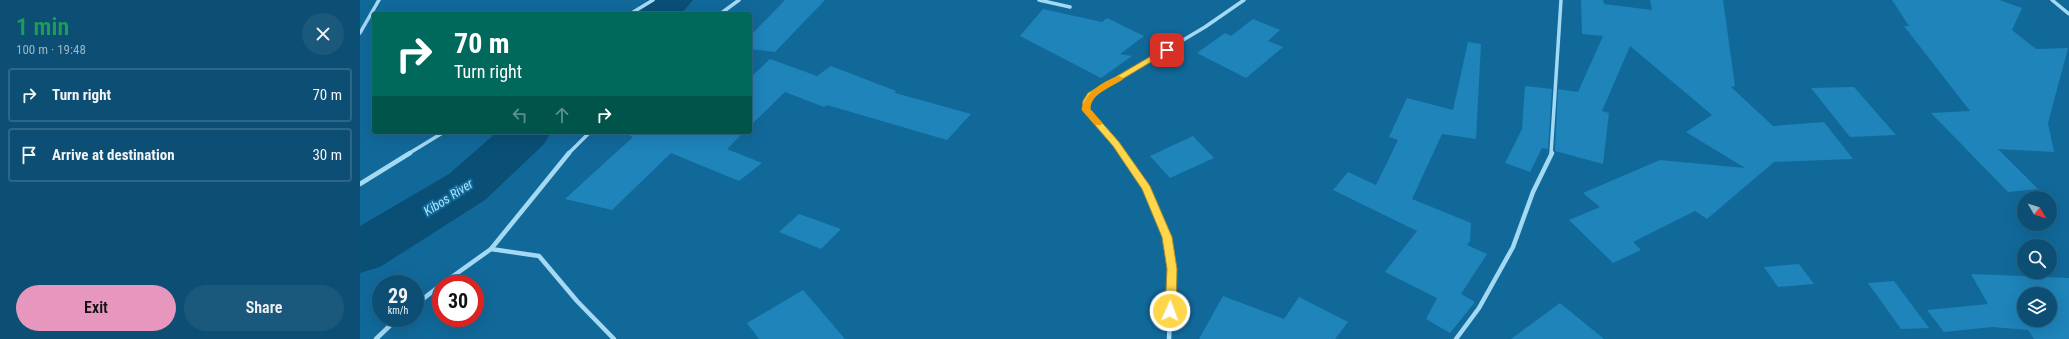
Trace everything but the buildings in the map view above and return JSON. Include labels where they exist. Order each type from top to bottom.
[{"type":"street","points":[[372,12],[379,0]]},
{"type":"street","points":[[633,12],[653,0]]},
{"type":"street","points":[[723,12],[739,0]]},
{"type":"street","points":[[1039,0],[1070,7]]},
{"type":"street","points":[[1169,339],[1172,269],[1167,237],[1147,188],[1116,144],[1086,110],[1087,101],[1091,95],[1205,27],[1244,0]]},
{"type":"street","points":[[1456,339],[1479,308],[1513,247],[1533,192],[1548,164],[1553,149],[1561,0]]},
{"type":"street","points":[[2052,0],[2069,14]]},
{"type":"street","points":[[360,33],[372,12]]},
{"type":"street","points":[[360,184],[441,134]]},
{"type":"street","points":[[455,275],[491,249],[564,158],[588,134]]},
{"type":"street","points":[[491,249],[539,256],[577,301],[614,339]]},
{"type":"street","points":[[424,298],[432,292]]},
{"type":"street","points":[[376,339],[389,327]]},
{"type":"waterway","name":"Kibos River","points":[[659,12],[672,0]]},
{"type":"waterway","name":"Kibos River","points":[[360,252],[467,187],[525,134]]},
{"type":"slow traffic","points":[[1098,123],[1086,110],[1087,101],[1091,95],[1119,78]]},
{"type":"route","points":[[1167,50],[1091,95],[1087,101],[1086,110],[1116,144],[1147,188],[1167,237],[1172,269],[1170,311]]}]
